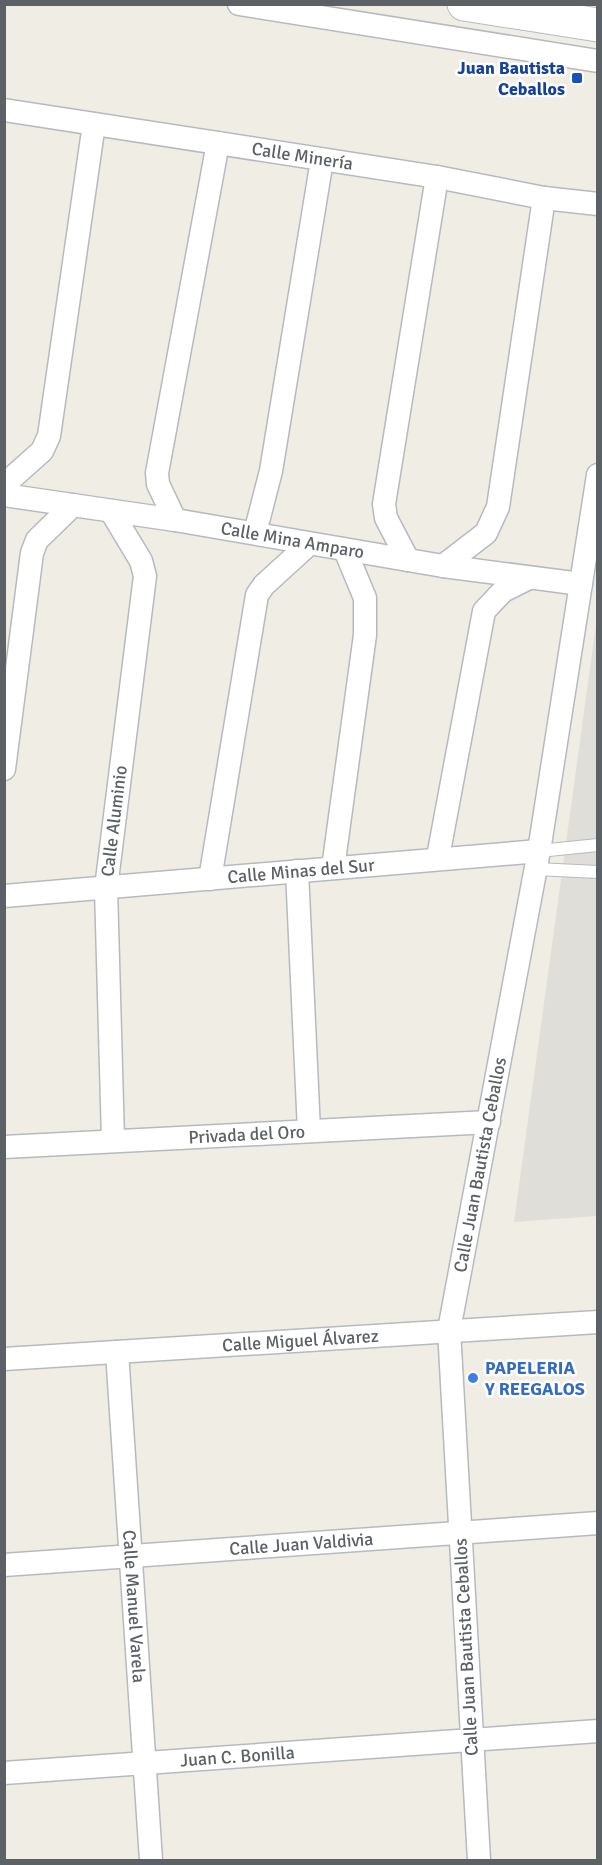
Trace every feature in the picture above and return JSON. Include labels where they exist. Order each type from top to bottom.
[{"type":"main road","points":[[464,4],[597,25]]},
{"type":"street","points":[[239,4],[597,61]]},
{"type":"street","name":"Calle Minería","points":[[4,110],[437,177],[544,198],[597,204]]},
{"type":"street","points":[[4,485],[42,451],[49,436],[94,124]]},
{"type":"street","points":[[175,520],[158,483],[157,473],[218,143]]},
{"type":"street","points":[[255,533],[271,471],[322,160]]},
{"type":"street","points":[[408,560],[386,518],[384,504],[437,177]]},
{"type":"street","points":[[443,566],[486,533],[498,507],[544,198]]},
{"type":"street","name":"Calle Juan Bautista Ceballos","points":[[479,1860],[449,1330],[538,860],[597,475]]},
{"type":"street","name":"Calle Mina Amparo","points":[[4,495],[175,520],[443,566],[581,584]]},
{"type":"street","points":[[4,769],[32,553],[37,540],[73,506]]},
{"type":"street","name":"Calle Aluminio","points":[[111,511],[141,561],[145,576],[105,888],[113,1140]]},
{"type":"street","points":[[210,879],[257,595],[264,585],[309,544]]},
{"type":"street","points":[[333,868],[365,635],[365,598],[345,550]]},
{"type":"street","points":[[438,857],[484,611],[503,591],[529,578]]},
{"type":"street","name":"Calle Minas del Sur","points":[[4,896],[438,857],[538,860]]},
{"type":"street","points":[[297,871],[309,1131]]},
{"type":"street","name":"Privada del Oro","points":[[4,1147],[489,1122]]},
{"type":"street","name":"Calle Miguel Álvarez","points":[[4,1359],[597,1322]]},
{"type":"street","name":"Calle Manuel Varela","points":[[117,1352],[151,1860]]},
{"type":"street","name":"Calle Juan Valdivia","points":[[4,1565],[597,1523]]},
{"type":"street","name":"Juan C. Bonilla","points":[[4,1773],[597,1731]]},
{"type":"lane","name":"Calle Minas del Sur","points":[[538,860],[597,845]]},
{"type":"lane","points":[[538,860],[597,872]]},
{"type":"shaded area","points":[[597,617],[597,1216],[514,1222]]},
{"type":"place","name":"Juan Bautista Ceballos","points":[[577,78]]},
{"type":"place","name":"PAPELERIA Y REEGALOS","points":[[473,1378]]}]
